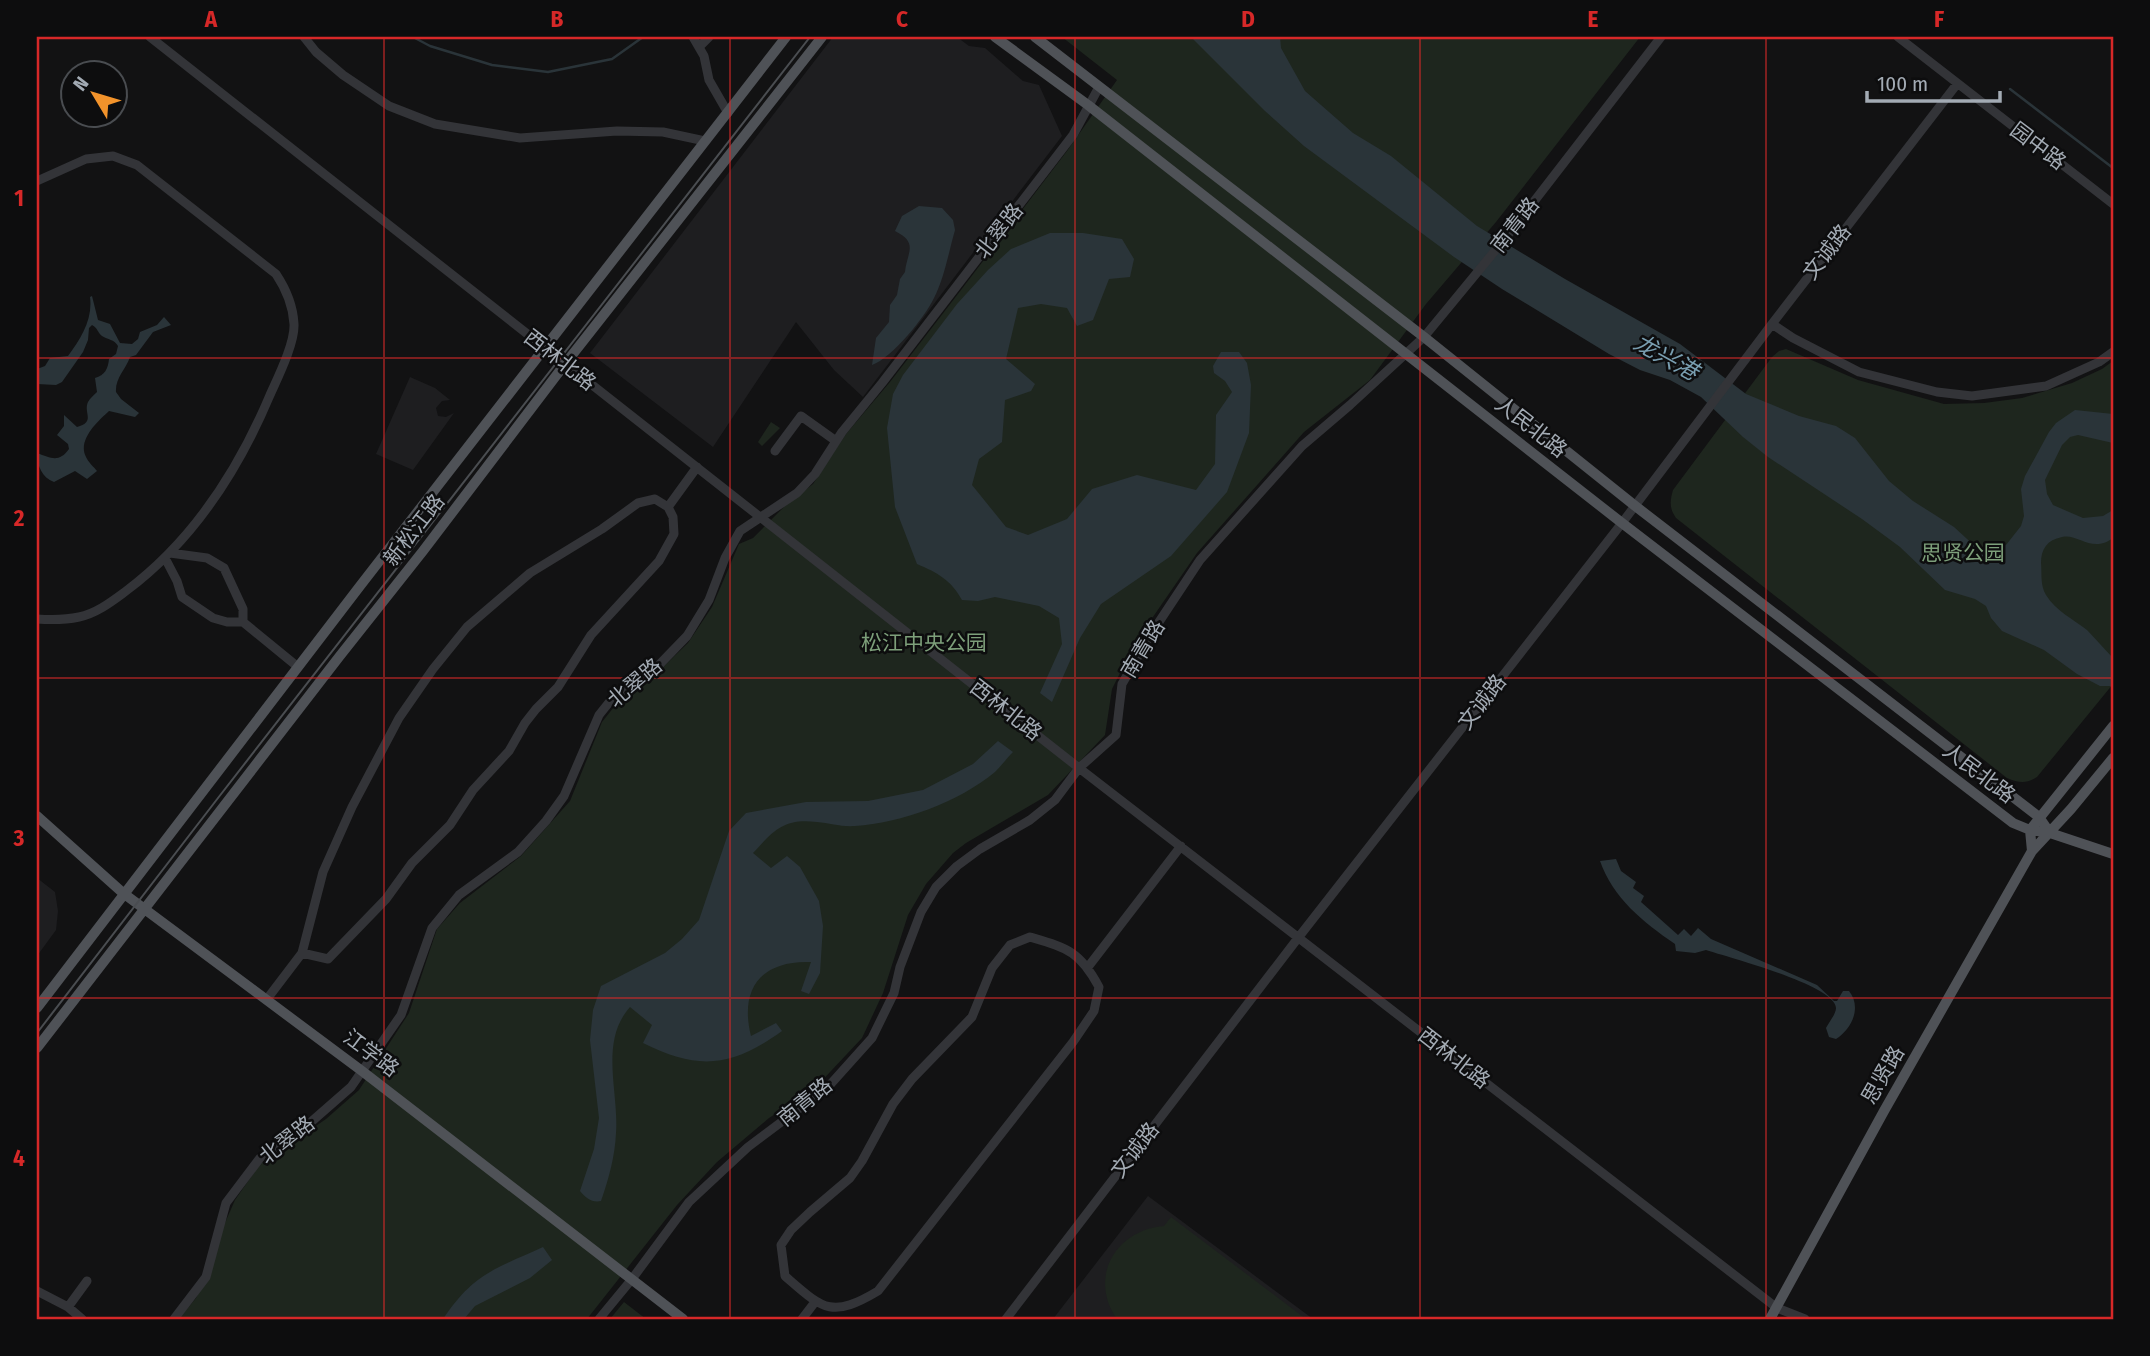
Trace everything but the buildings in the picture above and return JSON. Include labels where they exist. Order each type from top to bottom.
[{"type":"main road","name":"新松江路","points":[[37,1008],[123,893],[786,37]]},
{"type":"main road","name":"新松江路","points":[[37,1048],[565,364],[822,37]]},
{"type":"main road","name":"人民北路","points":[[995,37],[1088,105],[1622,523],[2013,823],[2113,854]]},
{"type":"main road","name":"人民北路","points":[[1035,37],[2039,817],[2050,833]]},
{"type":"main road","points":[[2032,851],[2030,830],[2113,726]]},
{"type":"main road","name":"思贤路","points":[[1770,1319],[1884,1111],[2032,851],[2113,758]]},
{"type":"main road","name":"江学路","points":[[37,816],[123,893],[362,1071],[683,1319]]},
{"type":"street","name":"西林北路","points":[[149,37],[1298,938],[1777,1308],[1805,1319]]},
{"type":"street","points":[[304,37],[316,52],[343,75],[389,106],[435,124],[520,138],[629,131],[663,132],[705,141]]},
{"type":"street","points":[[693,37],[704,56],[709,80],[727,113]]},
{"type":"street","points":[[699,47],[709,37]]},
{"type":"street","name":"南青路","points":[[599,1319],[689,1202],[748,1147],[828,1087],[872,1038],[894,993],[900,967],[921,912],[936,887],[957,866],[980,849],[1030,820],[1055,800],[1079,768],[1116,735],[1122,684],[1200,560],[1302,446],[1424,337],[1508,235],[1661,37]]},
{"type":"street","name":"园中路","points":[[1898,37],[2113,204]]},
{"type":"street","name":"文诚路","points":[[1006,1319],[1298,938],[1622,523],[1957,84]]},
{"type":"street","name":"北翠路","points":[[174,1319],[206,1277],[226,1203],[260,1158],[311,1122],[351,1087],[401,1015],[432,928],[459,895],[518,852],[546,821],[564,796],[599,715],[611,700],[658,666],[687,636],[709,600],[725,558],[740,531],[797,493],[815,474],[836,441],[1073,135],[1099,87]]},
{"type":"street","points":[[37,181],[86,159],[113,156],[137,165],[276,274],[288,293],[294,326],[285,361],[260,421],[238,463],[189,533],[151,571],[105,607],[82,616],[54,620],[37,619]]},
{"type":"street","points":[[1772,324],[1793,338],[1860,372],[1937,392],[1972,396],[2046,386],[2099,362],[2113,352]]},
{"type":"street","points":[[775,451],[801,416],[836,441]]},
{"type":"street","points":[[668,507],[698,467]]},
{"type":"street","points":[[267,999],[302,953],[323,872],[352,807],[399,718],[450,648],[475,620],[530,573],[602,529],[626,509],[655,499],[668,507],[673,517],[674,534],[659,561],[591,635],[558,687],[525,723],[509,751],[473,790],[450,825],[412,863],[377,909],[328,959],[302,953]]},
{"type":"street","points":[[168,555],[207,558],[225,568],[243,609],[243,622]]},
{"type":"street","points":[[168,555],[182,597],[213,618],[227,622],[243,622],[298,667]]},
{"type":"street","points":[[1088,967],[1181,846]]},
{"type":"street","points":[[1030,937],[1064,947],[1088,967],[1099,987],[1094,1011],[1073,1042],[878,1291],[856,1305],[832,1309],[815,1302],[785,1276],[781,1245],[801,1221],[850,1178],[892,1104],[912,1079],[972,1017],[992,968],[1010,945],[1030,937]]},
{"type":"street","points":[[68,1307],[87,1281]]},
{"type":"street","points":[[38,1295],[68,1307],[82,1319]]},
{"type":"street","points":[[802,1319],[815,1302]]},
{"type":"shaded area","points":[[833,37],[957,37],[969,46],[985,48],[1023,81],[1039,85],[1062,136],[863,397],[834,370],[796,322],[713,447],[590,353]]},
{"type":"shaded area","points":[[410,377],[435,388],[450,400],[442,401],[436,408],[438,416],[446,417],[454,413],[413,470],[376,454]]},
{"type":"shaded area","points":[[37,878],[55,892],[58,911],[56,930],[37,956]]},
{"type":"shaded area","points":[[1148,1196],[1313,1319],[1053,1319]]},
{"type":"green space","name":"松江中央公园","points":[[1062,37],[1640,37],[1496,222],[1426,304],[1370,380],[1304,432],[1197,553],[1135,643],[1112,689],[1105,735],[1048,795],[966,843],[953,853],[926,884],[908,915],[883,993],[862,1038],[815,1088],[769,1118],[717,1162],[677,1205],[587,1319],[179,1319],[196,1298],[211,1269],[221,1232],[235,1200],[260,1164],[326,1119],[359,1090],[409,1013],[437,929],[460,903],[521,856],[570,801],[602,722],[618,702],[660,670],[688,643],[712,607],[739,544],[753,538],[785,506],[813,484],[846,434],[961,290],[1067,151],[1117,80]]},
{"type":"green space","name":"思贤公园","points":[[1786,349],[1858,380],[1944,404],[2022,398],[2072,383],[2113,361],[2113,684],[2037,777],[2022,782],[2007,778],[1676,518],[1671,504],[1673,490],[1772,357]]},
{"type":"green space","points":[[771,422],[780,428],[762,446],[758,442]]},
{"type":"green space","points":[[1171,1217],[1306,1319],[1117,1319],[1105,1288],[1111,1259],[1120,1246],[1132,1236],[1147,1229],[1164,1226]]},
{"type":"green space","points":[[624,1302],[646,1319],[610,1319]]},
{"type":"water","name":"龙兴港","points":[[1191,37],[1280,37],[1281,48],[1305,91],[1353,133],[1391,156],[1477,226],[1680,344],[1746,394],[1799,416],[1836,426],[1855,438],[1889,481],[1913,501],[1954,527],[1978,549],[1991,551],[2006,545],[2021,526],[2024,516],[2021,489],[2025,476],[2056,423],[2075,410],[2113,414],[2113,443],[2078,435],[2070,437],[2062,445],[2045,480],[2047,494],[2053,505],[2083,518],[2103,516],[2113,510],[2113,538],[2092,544],[2074,538],[2057,538],[2046,546],[2041,563],[2043,587],[2050,601],[2087,630],[2113,658],[2113,688],[2100,686],[2077,674],[2044,650],[2002,631],[1991,618],[1986,606],[1975,599],[1945,590],[1900,547],[1768,457],[1701,397],[1670,380],[1640,370],[1609,354],[1454,257],[1304,146]]},
{"type":"water","points":[[919,206],[942,208],[953,220],[955,230],[943,274],[930,306],[916,326],[889,354],[872,365],[876,338],[889,322],[890,305],[897,295],[910,248],[907,240],[895,231],[902,216]]},
{"type":"water","points":[[1050,233],[1083,233],[1122,239],[1134,259],[1130,277],[1109,279],[1093,320],[1077,326],[1067,308],[1041,304],[1018,308],[1006,359],[1035,384],[1031,391],[1005,400],[1002,442],[979,459],[972,485],[1006,527],[1028,535],[1067,519],[1092,489],[1137,475],[1196,490],[1215,464],[1216,415],[1232,392],[1225,381],[1214,373],[1213,366],[1221,352],[1239,352],[1247,363],[1251,385],[1249,433],[1227,492],[1171,556],[1101,604],[1080,638],[1052,702],[1040,693],[1062,644],[1059,618],[1039,606],[995,597],[978,601],[962,600],[943,578],[917,564],[895,507],[887,428],[893,394],[903,375],[957,304],[1011,249]]},
{"type":"water","points":[[92,296],[98,320],[110,324],[120,343],[132,344],[138,339],[140,332],[157,325],[164,317],[171,325],[153,332],[136,355],[130,357],[117,382],[116,392],[139,413],[135,417],[109,411],[86,438],[84,451],[97,471],[87,479],[75,471],[54,482],[41,471],[37,453],[58,458],[69,449],[68,444],[57,435],[64,426],[64,415],[77,427],[86,423],[88,402],[97,392],[95,378],[105,371],[118,346],[102,336],[92,325],[83,352],[62,382],[56,385],[37,384],[37,369],[45,366],[50,358],[68,356],[85,328]]},
{"type":"water","points":[[998,741],[1013,752],[981,783],[947,801],[910,816],[873,824],[850,826],[806,821],[788,824],[780,827],[753,853],[771,868],[787,856],[800,867],[819,901],[823,926],[820,973],[809,994],[801,991],[811,962],[779,966],[767,972],[758,980],[748,1004],[751,1036],[776,1023],[782,1031],[747,1052],[715,1061],[681,1058],[643,1043],[652,1025],[630,1007],[615,1036],[613,1051],[616,1133],[611,1167],[601,1201],[592,1201],[585,1196],[580,1191],[594,1149],[599,1118],[590,1040],[593,1010],[601,986],[665,953],[699,920],[729,831],[746,813],[806,802],[868,801],[923,790],[973,764]]},
{"type":"water","points":[[1616,859],[1621,871],[1636,882],[1633,888],[1644,896],[1641,902],[1678,935],[1684,929],[1691,936],[1698,928],[1711,939],[1817,985],[1834,1001],[1837,1001],[1843,991],[1849,991],[1853,997],[1855,1011],[1847,1030],[1836,1039],[1829,1037],[1826,1028],[1836,1008],[1831,999],[1800,981],[1706,950],[1695,953],[1676,951],[1675,944],[1630,908],[1613,886],[1600,861]]},
{"type":"water","points":[[543,1247],[552,1260],[530,1278],[475,1306],[464,1319],[443,1319],[465,1291],[487,1274]]},
{"type":"waterway","points":[[413,37],[430,46],[492,65],[548,72],[612,59],[643,37]]},
{"type":"waterway","points":[[2010,89],[2113,168]]},
{"type":"tram line","points":[[37,1033],[810,37]]}]
